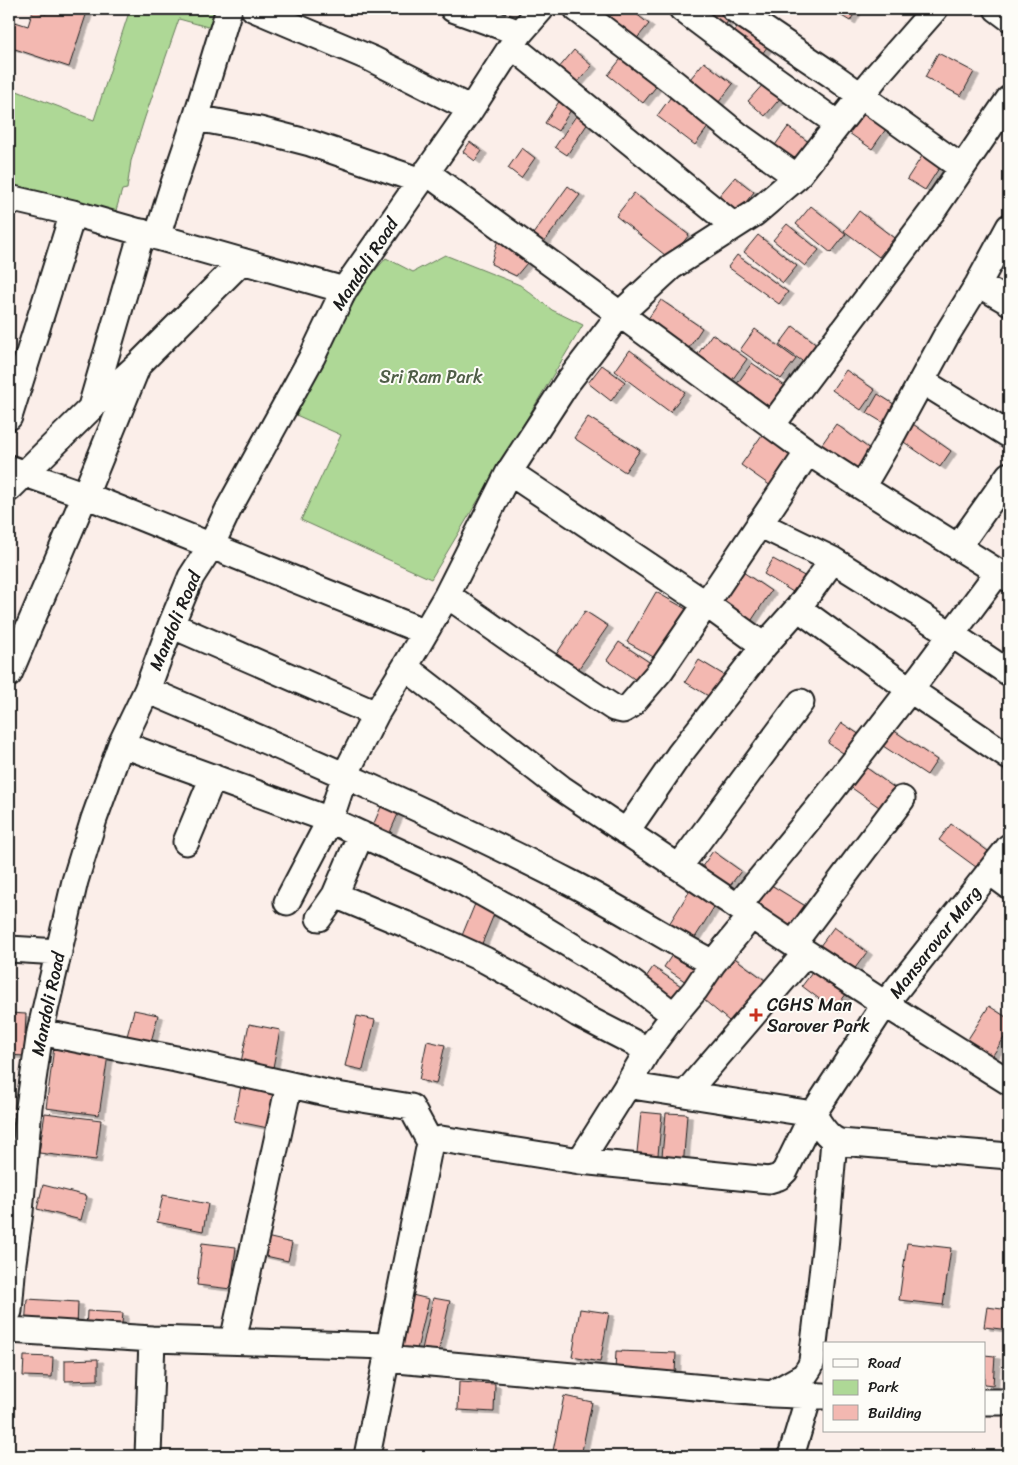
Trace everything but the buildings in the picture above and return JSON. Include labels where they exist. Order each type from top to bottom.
[{"type":"street","points":[[91,408],[150,235],[183,161],[229,9]]},
{"type":"street","points":[[254,9],[372,59],[471,109]]},
{"type":"street","points":[[453,9],[516,40],[734,226]]},
{"type":"street","name":"Mandoli Road","points":[[9,1311],[29,1107],[40,1032],[75,881],[94,819],[121,744],[147,690],[191,577],[212,546],[230,508],[312,357],[344,290],[471,109],[516,40],[541,9]]},
{"type":"street","points":[[577,9],[673,82],[738,135],[797,177]]},
{"type":"street","points":[[682,9],[838,124]]},
{"type":"street","points":[[734,9],[766,17],[860,96],[962,168]]},
{"type":"street","points":[[287,902],[330,820],[345,775],[376,714],[447,595],[509,472],[567,383],[620,314],[671,267],[755,213],[797,177],[860,96],[934,9]]},
{"type":"street","points":[[997,9],[1009,18]]},
{"type":"street","points":[[772,425],[934,209],[1009,99]]},
{"type":"street","points":[[196,118],[260,130],[424,176],[620,314],[808,452],[1004,575],[951,634],[822,803],[745,911],[695,990],[648,1050],[580,1160]]},
{"type":"street","points":[[9,198],[73,213],[344,290]]},
{"type":"street","points":[[9,417],[73,213]]},
{"type":"street","points":[[862,487],[1009,227]]},
{"type":"street","points":[[13,477],[138,364],[242,261]]},
{"type":"street","points":[[978,284],[1009,302]]},
{"type":"street","points":[[9,674],[138,364]]},
{"type":"street","points":[[922,381],[1009,435]]},
{"type":"street","points":[[447,595],[521,647],[614,708],[623,710],[630,706],[661,670],[808,452]]},
{"type":"street","points":[[509,472],[706,604],[764,646]]},
{"type":"street","points":[[13,477],[85,495],[425,632]]},
{"type":"street","points":[[958,547],[1006,489]]},
{"type":"street","points":[[759,524],[833,560],[1009,673]]},
{"type":"street","points":[[626,832],[679,756],[764,646],[798,608],[833,560]]},
{"type":"street","points":[[798,608],[909,689],[1009,757]]},
{"type":"street","points":[[171,625],[376,714]]},
{"type":"street","points":[[405,667],[561,788],[799,948],[1009,1082]]},
{"type":"street","points":[[147,690],[345,775],[482,839],[573,884],[713,963]]},
{"type":"street","points":[[679,868],[801,702]]},
{"type":"street","points":[[121,744],[330,820],[454,877],[511,909],[630,982],[674,1015]]},
{"type":"street","points":[[186,842],[213,778]]},
{"type":"street","points":[[685,1094],[799,948],[902,799]]},
{"type":"street","points":[[319,918],[335,895],[361,834]]},
{"type":"street","name":"Mansarovar Marg","points":[[431,1144],[436,1140],[441,1140],[580,1160],[769,1180],[779,1177],[786,1171],[813,1114],[886,1004],[1000,879],[1009,847]]},
{"type":"street","points":[[335,895],[485,960],[578,1014],[648,1050]]},
{"type":"street","points":[[9,949],[59,952]]},
{"type":"street","points":[[40,1032],[176,1059],[331,1094],[411,1107],[431,1144],[367,1456]]},
{"type":"street","points":[[233,1341],[289,1085]]},
{"type":"street","points":[[624,1090],[636,1086],[813,1114],[834,1140],[840,1142],[1009,1156]]},
{"type":"street","points":[[772,1394],[804,1376],[812,1361],[825,1249],[834,1140]]},
{"type":"street","points":[[9,1330],[152,1339],[233,1341],[387,1353],[772,1394],[817,1396],[791,1456]]},
{"type":"street","points":[[148,1456],[152,1339]]},
{"type":"street","points":[[986,1402],[1009,1402]]},
{"type":"green space","points":[[130,9],[222,9],[215,29],[179,19],[131,161],[127,189],[122,190],[114,217],[9,188],[9,88],[94,120]]},
{"type":"green space","name":"Sri Ram Park","points":[[445,255],[520,285],[552,310],[583,325],[431,579],[301,520],[341,435],[287,411],[368,279],[386,258],[413,272]]},
{"type":"place","name":"CGHS Man Sarover Park","points":[[756,1015]]}]
